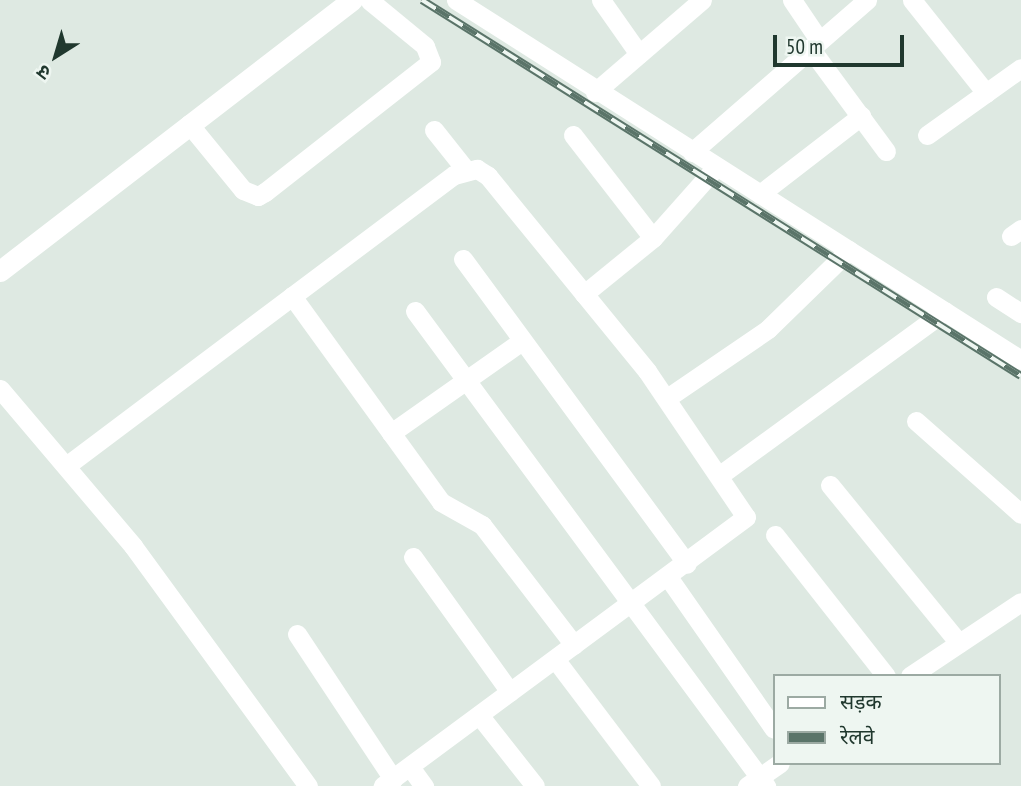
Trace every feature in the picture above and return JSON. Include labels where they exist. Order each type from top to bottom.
[{"type":"street","points":[[0,271],[352,0]]},
{"type":"street","points":[[189,124],[243,190],[258,196],[265,192],[431,62],[425,47],[369,0]]},
{"type":"street","points":[[456,0],[595,92],[1021,359]]},
{"type":"street","points":[[601,0],[639,54]]},
{"type":"street","points":[[595,92],[702,0]]},
{"type":"street","points":[[792,0],[814,44],[886,152]]},
{"type":"street","points":[[692,152],[867,0]]},
{"type":"street","points":[[912,0],[986,93]]},
{"type":"street","points":[[927,135],[1021,68]]},
{"type":"street","points":[[760,194],[860,116]]},
{"type":"street","points":[[296,634],[388,783],[747,517],[667,398],[584,294],[488,176],[465,169],[434,130]]},
{"type":"street","points":[[573,135],[653,238]]},
{"type":"street","points":[[584,294],[653,238],[716,167]]},
{"type":"street","points":[[66,466],[465,169]]},
{"type":"street","points":[[667,398],[768,330],[849,250]]},
{"type":"street","points":[[463,259],[687,564]]},
{"type":"street","points":[[292,296],[447,508],[482,525],[574,645]]},
{"type":"street","points":[[996,297],[1021,313]]},
{"type":"street","points":[[415,311],[758,783],[778,765]]},
{"type":"street","points":[[720,475],[945,311]]},
{"type":"street","points":[[391,433],[522,341]]},
{"type":"street","points":[[0,389],[133,546],[308,786]]},
{"type":"street","points":[[916,421],[1021,514]]},
{"type":"street","points":[[831,485],[960,643]]},
{"type":"street","points":[[775,535],[884,674]]},
{"type":"street","points":[[413,557],[510,692]]},
{"type":"street","points":[[668,577],[772,726]]},
{"type":"street","points":[[913,674],[1021,602]]},
{"type":"street","points":[[555,659],[651,786]]},
{"type":"street","points":[[479,715],[536,786]]},
{"type":"street","points":[[410,766],[425,786]]},
{"type":"railway","points":[[422,0],[1021,376]]}]
